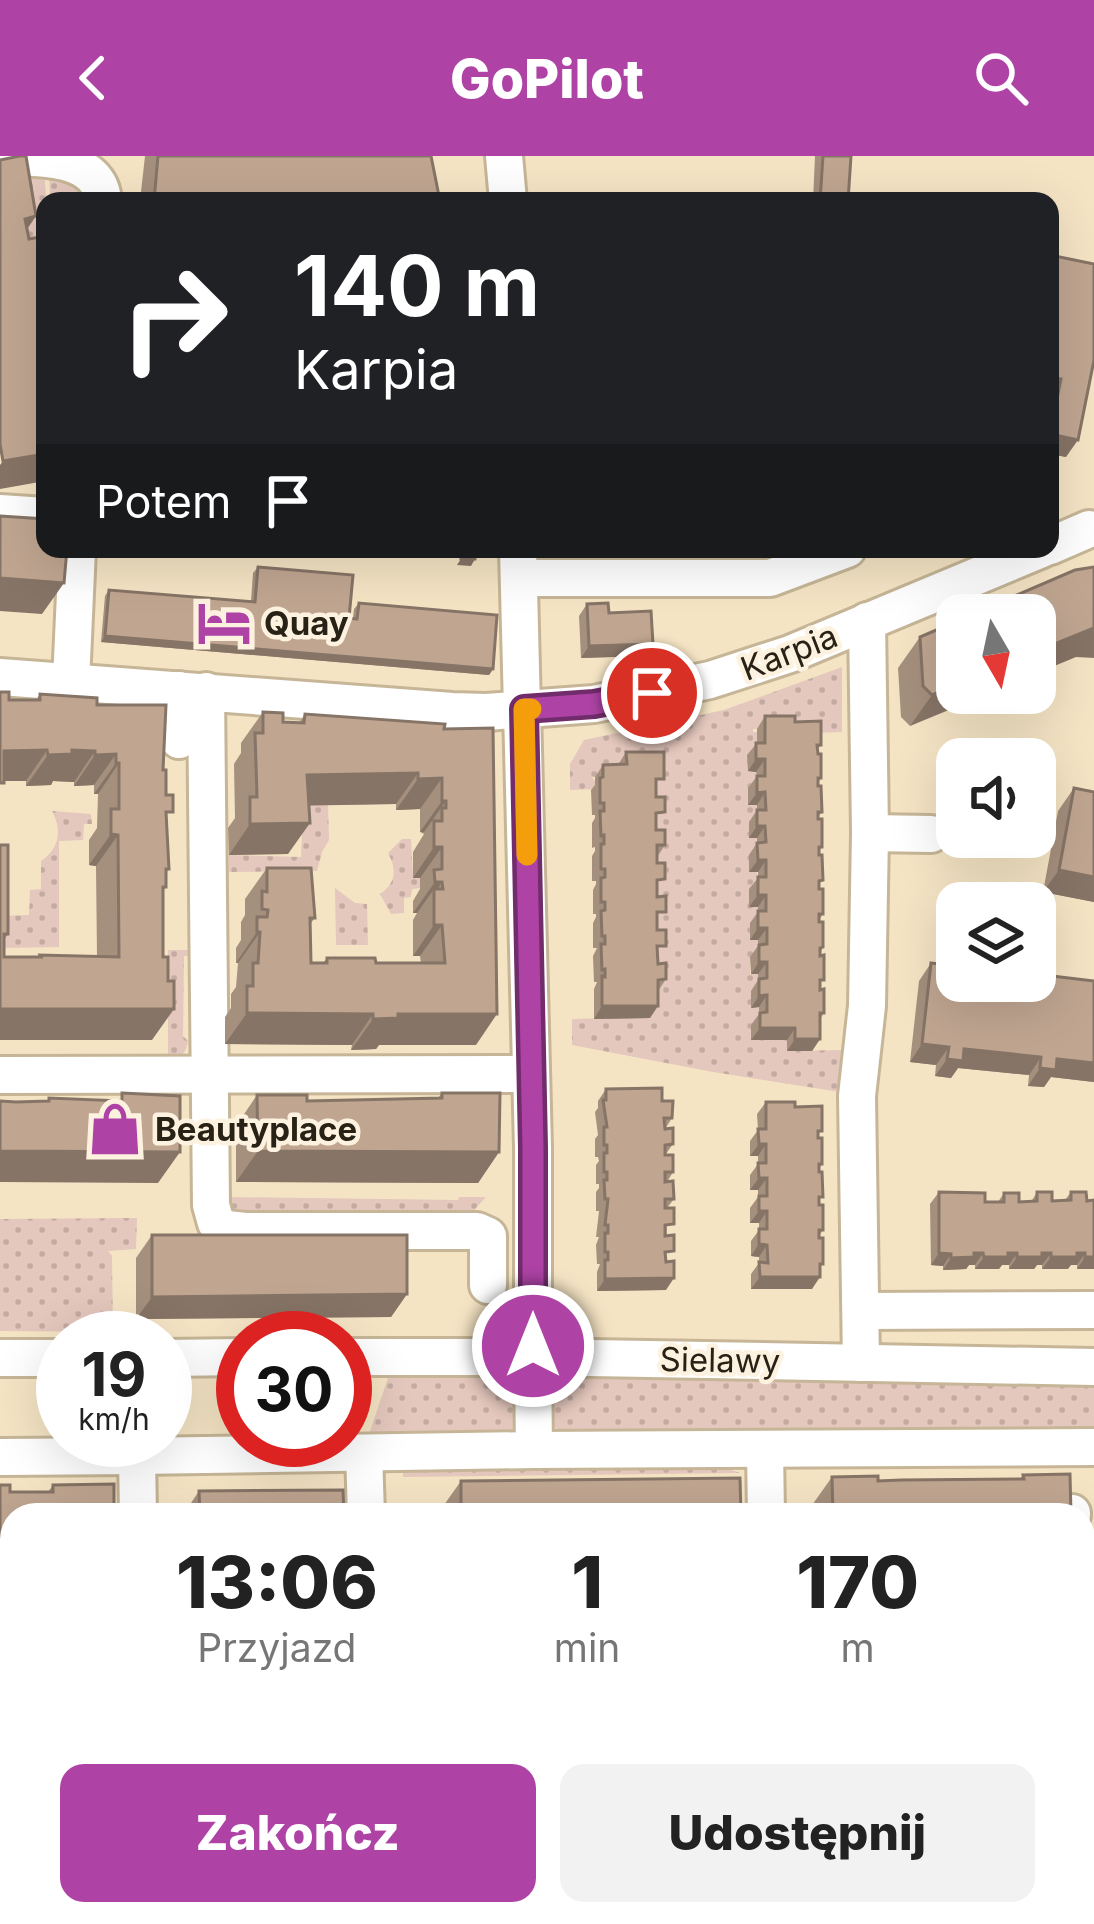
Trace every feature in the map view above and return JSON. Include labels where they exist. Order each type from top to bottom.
[{"type":"street","points":[[0,157],[63,157],[92,170],[102,192]]},
{"type":"street","points":[[0,513],[36,515]]},
{"type":"street","name":"Karpia","points":[[1059,540],[1092,523]]},
{"type":"street","points":[[71,682],[77,558]]},
{"type":"street","name":"Karpia","points":[[0,677],[452,711],[594,704],[710,680],[790,654],[1019,558]]},
{"type":"street","points":[[534,1450],[519,563],[770,563]]},
{"type":"street","points":[[861,1363],[857,1075],[867,1006],[867,621]]},
{"type":"street","points":[[178,740],[193,691]]},
{"type":"street","points":[[193,691],[211,1205],[216,1223],[236,1231],[478,1231],[488,1236],[488,1285]]},
{"type":"street","points":[[870,832],[931,834]]},
{"type":"street","points":[[489,982],[529,981]]},
{"type":"street","points":[[0,1075],[530,1074]]},
{"type":"street","points":[[861,1311],[1094,1310]]},
{"type":"street","name":"Sielawy","points":[[372,1356],[533,1351],[1094,1366]]},
{"type":"street","points":[[0,1358],[36,1358]]},
{"type":"street","points":[[372,1453],[1094,1448]]},
{"type":"street","points":[[764,1450],[766,1503]]},
{"type":"street","points":[[0,1457],[36,1457]]},
{"type":"street","points":[[137,1467],[138,1503]]},
{"type":"street","points":[[364,1467],[365,1503]]},
{"type":"shaded area","points":[[44,168],[46,192],[36,192],[36,280],[17,171]]},
{"type":"shaded area","points":[[49,168],[61,168],[86,192],[50,192]]},
{"type":"shaded area","points":[[842,667],[842,732],[787,734],[786,728],[753,729],[757,755],[748,771],[756,772],[757,788],[748,804],[757,805],[756,847],[749,872],[757,872],[758,889],[749,890],[750,906],[758,907],[758,923],[750,924],[750,940],[758,940],[758,956],[750,958],[750,974],[758,974],[758,990],[751,991],[751,1007],[759,1007],[787,1040],[787,1051],[841,1050],[840,1092],[572,1045],[572,1019],[650,1017],[618,776],[592,777],[595,789],[570,790],[570,764],[584,740],[724,710]]},
{"type":"shaded area","points":[[328,804],[329,840],[317,871],[229,872],[229,855],[301,857],[302,833],[285,806]]},
{"type":"shaded area","points":[[52,811],[91,814],[92,824],[84,824],[83,840],[59,841],[59,947],[0,948],[0,916],[29,915],[30,890],[41,889],[41,861],[57,838]]},
{"type":"shaded area","points":[[402,839],[411,839],[413,877],[420,878],[420,888],[404,898],[404,913],[391,914],[380,894],[393,876],[388,853]]},
{"type":"shaded area","points":[[335,888],[355,903],[367,904],[368,945],[336,945]]},
{"type":"shaded area","points":[[168,950],[195,950],[195,955],[184,956],[183,1036],[187,1046],[182,1055],[168,1062]]},
{"type":"shaded area","points":[[226,1197],[486,1197],[467,1218],[247,1219],[229,1212]]},
{"type":"shaded area","points":[[137,1218],[136,1249],[108,1251],[113,1311],[36,1311],[36,1331],[0,1331],[0,1219]]},
{"type":"shaded area","points":[[391,1369],[499,1374],[511,1400],[521,1401],[519,1422],[512,1433],[372,1443],[372,1425]]},
{"type":"shaded area","points":[[593,1377],[1094,1387],[1094,1437],[565,1438],[549,1421],[547,1401],[556,1401],[561,1386]]},
{"type":"shaded area","points":[[723,1467],[740,1473],[403,1477],[403,1470]]},
{"type":"building","points":[[26,156],[36,216],[25,219],[29,239],[36,238],[36,456],[3,461],[0,444],[0,160]]},
{"type":"building","points":[[158,156],[431,156],[438,192],[155,192]]},
{"type":"building","points":[[823,156],[851,156],[849,192],[821,192]]},
{"type":"building","points":[[1059,257],[1094,264],[1094,360],[1078,440],[1059,436]]},
{"type":"building","points":[[0,516],[36,518],[36,558],[66,558],[64,583],[0,578]]},
{"type":"building","name":"Quay","points":[[258,567],[353,575],[349,618],[357,619],[359,603],[497,615],[493,669],[105,636],[109,590],[255,602]]},
{"type":"building","points":[[1094,567],[1094,628],[1056,643],[1056,594],[1019,594],[1075,570]]},
{"type":"building","points":[[608,603],[609,613],[651,611],[653,644],[589,646],[587,604]]},
{"type":"building","points":[[936,630],[936,693],[932,695],[923,686],[920,637]]},
{"type":"building","points":[[0,692],[9,692],[9,700],[40,700],[40,694],[97,698],[97,705],[166,705],[163,770],[166,795],[173,795],[173,812],[166,812],[169,869],[163,887],[163,957],[168,957],[168,981],[174,981],[174,1009],[0,1009],[0,845],[8,845],[4,957],[119,957],[118,835],[111,834],[111,809],[119,809],[119,763],[116,754],[95,755],[95,751],[48,755],[47,750],[4,751],[4,783],[0,783]]},
{"type":"building","points":[[263,712],[283,713],[283,722],[304,723],[305,714],[445,724],[444,729],[493,728],[497,1014],[398,1014],[398,1018],[373,1019],[373,1014],[247,1013],[247,986],[253,986],[253,963],[258,963],[257,917],[267,917],[268,910],[262,909],[267,868],[311,868],[315,918],[310,918],[311,963],[327,963],[327,958],[375,958],[376,963],[445,963],[442,925],[434,925],[434,889],[443,889],[442,882],[435,882],[434,870],[442,869],[442,847],[434,847],[434,821],[442,821],[442,808],[446,808],[442,778],[418,779],[418,773],[307,775],[310,823],[250,824],[250,797],[257,797],[255,733],[263,733]]},
{"type":"building","points":[[765,716],[821,721],[821,745],[817,745],[823,880],[819,881],[823,889],[820,956],[824,955],[820,1039],[795,1039],[795,1028],[760,1028],[767,995],[759,996],[759,979],[767,978],[767,962],[759,962],[759,945],[767,944],[767,928],[758,928],[758,911],[766,911],[766,895],[758,895],[758,877],[766,877],[766,860],[758,860],[757,843],[766,842],[765,826],[757,826],[757,810],[766,810],[765,792],[757,793],[757,776],[765,776],[765,759],[756,759],[756,743],[765,743]]},
{"type":"building","points":[[626,752],[664,752],[664,779],[656,779],[656,797],[665,797],[665,812],[656,813],[656,830],[665,830],[665,845],[657,845],[657,863],[665,863],[665,879],[657,880],[657,897],[666,896],[666,912],[657,912],[657,930],[666,930],[666,946],[657,946],[658,964],[666,963],[666,979],[658,980],[658,1006],[602,1006],[601,944],[605,936],[601,911],[605,902],[601,902],[601,878],[605,869],[601,869],[600,811],[604,803],[600,803],[600,778],[603,765],[627,764]]},
{"type":"building","points":[[1074,788],[1094,792],[1094,877],[1059,870]]},
{"type":"building","points":[[931,963],[936,964],[936,1002],[1056,1002],[1056,976],[1094,981],[1094,1063],[1057,1059],[1056,1070],[1040,1068],[1041,1057],[964,1049],[963,1061],[947,1059],[949,1047],[922,1044]]},
{"type":"building","points":[[662,1088],[662,1101],[673,1101],[672,1118],[664,1118],[665,1129],[673,1128],[673,1144],[665,1145],[665,1155],[673,1155],[673,1172],[665,1172],[665,1182],[673,1181],[674,1199],[665,1199],[665,1208],[674,1208],[674,1224],[665,1225],[665,1236],[674,1235],[674,1251],[665,1252],[666,1262],[674,1261],[674,1278],[605,1279],[606,1089]]},
{"type":"building","points":[[122,1093],[180,1096],[180,1152],[0,1151],[0,1101],[122,1101]]},
{"type":"building","points":[[442,1093],[500,1093],[499,1152],[258,1151],[257,1095],[307,1095],[307,1101],[442,1098]]},
{"type":"building","points":[[766,1102],[822,1106],[822,1131],[818,1131],[823,1197],[819,1197],[823,1205],[820,1277],[760,1277],[759,1262],[768,1263],[767,1245],[759,1244],[759,1229],[767,1229],[767,1211],[759,1211],[759,1196],[767,1196],[767,1178],[759,1178],[758,1163],[766,1163],[766,1144],[759,1144],[758,1129],[766,1129]]},
{"type":"building","points":[[939,1192],[985,1193],[985,1202],[1004,1202],[1004,1193],[1019,1193],[1019,1202],[1037,1201],[1037,1192],[1052,1192],[1052,1201],[1071,1200],[1071,1192],[1086,1192],[1087,1201],[1094,1200],[1094,1257],[1085,1257],[1085,1253],[1077,1257],[1008,1253],[1008,1257],[984,1257],[974,1253],[974,1257],[951,1258],[951,1254],[939,1253]]},
{"type":"building","points":[[152,1235],[407,1235],[407,1294],[152,1297]]},
{"type":"building","points":[[1070,1474],[1071,1503],[833,1503],[832,1477],[878,1476],[878,1481],[1024,1479],[1023,1475]]},
{"type":"building","points":[[740,1478],[741,1503],[461,1503],[461,1481]]},
{"type":"building","points":[[114,1484],[114,1503],[0,1503],[0,1485],[10,1485],[10,1492],[53,1492],[53,1485]]},
{"type":"building","points":[[343,1490],[344,1503],[200,1503],[199,1491]]},
{"type":"slow traffic","points":[[527,855],[524,709],[531,709]]},
{"type":"place","name":"Quay","points":[[224,623]]},
{"type":"place","name":"Beautyplace","points":[[115,1129]]},
{"type":"route","points":[[533,1346],[524,709],[594,704],[652,693]]}]
